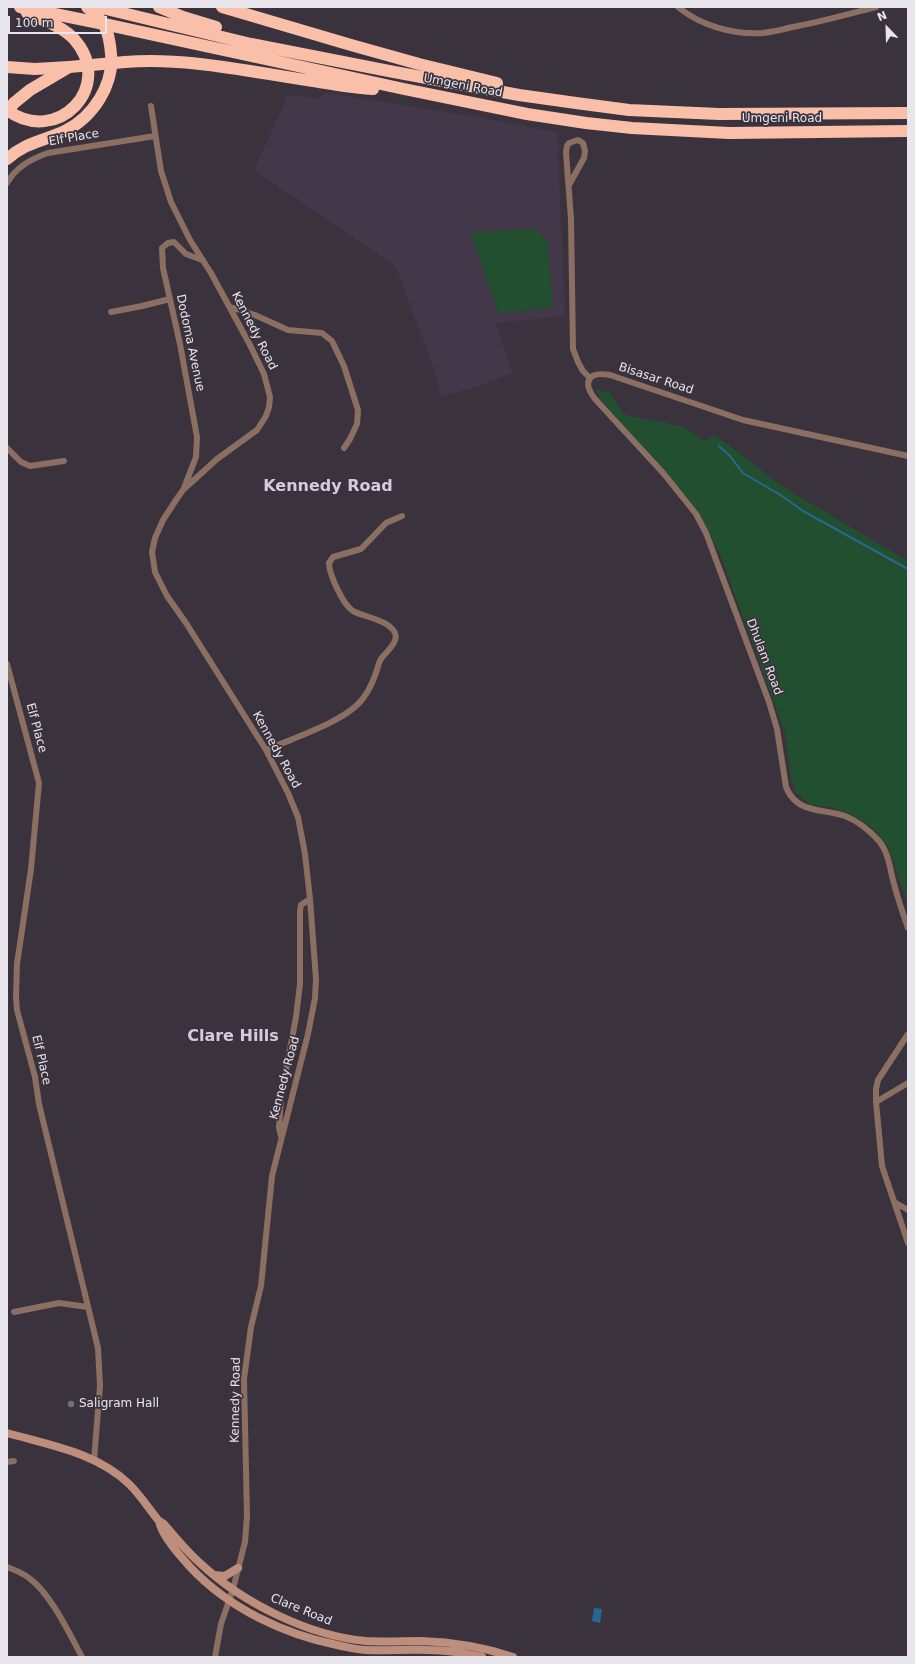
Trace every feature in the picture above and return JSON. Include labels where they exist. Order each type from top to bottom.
[{"type":"highway","points":[[14,7],[55,26],[66,32],[74,39],[86,57],[88,76],[82,98],[75,108],[62,117],[50,122],[36,122],[23,119],[7,111],[30,90],[69,67]]},
{"type":"highway","name":"Umgeni Road","points":[[20,7],[404,89],[527,114],[586,123],[632,128],[729,133],[908,131]]},
{"type":"highway","points":[[7,159],[25,146],[72,127],[88,114],[96,104],[106,85],[112,65],[109,39],[104,24],[86,7]]},
{"type":"highway","name":"Umgeni Road","points":[[98,7],[251,44],[312,56],[519,95],[629,110],[719,114],[908,113]]},
{"type":"highway","points":[[159,7],[183,17],[312,56]]},
{"type":"highway","points":[[222,7],[304,32],[419,64],[491,82],[643,110]]},
{"type":"highway","points":[[7,67],[69,67],[124,62],[175,62],[220,67],[368,89],[404,89]]},
{"type":"street","points":[[678,7],[685,13],[724,30],[750,33],[765,33],[802,26],[876,7]]},
{"type":"street","name":"Kennedy Road","points":[[151,106],[162,172],[171,202],[230,308],[264,374],[269,392],[269,407],[266,416],[257,430],[217,459],[183,490],[163,520],[155,538],[152,552],[155,572],[167,596],[186,623],[266,750],[288,792],[298,817],[305,854],[316,979],[315,998],[308,1034],[272,1176],[260,1286],[246,1358],[244,1396],[247,1516],[245,1542],[233,1590],[221,1624],[215,1657]]},
{"type":"street","name":"Elf Place","points":[[7,183],[22,166],[48,153],[155,136]]},
{"type":"street","points":[[568,185],[585,154],[583,143],[578,140],[571,141],[567,146],[568,185],[574,349],[578,362],[590,378]]},
{"type":"street","name":"Dodoma Avenue","points":[[183,490],[196,457],[197,437],[188,384],[161,258],[161,251],[163,246],[174,242],[186,254],[202,260]]},
{"type":"street","points":[[111,312],[170,299]]},
{"type":"street","points":[[230,308],[255,315],[288,330],[322,333],[332,341],[344,366],[358,410],[357,424],[344,448]]},
{"type":"street","name":"Bisasar Road","points":[[590,378],[597,374],[610,375],[743,420],[908,456]]},
{"type":"street","name":"Dhulam Road","points":[[590,378],[588,388],[595,399],[686,500],[706,533],[769,702],[777,728],[784,776],[789,795],[803,806],[846,816],[861,824],[880,843],[886,853],[908,928]]},
{"type":"street","points":[[7,448],[21,462],[30,466],[64,461]]},
{"type":"street","points":[[266,750],[345,715],[358,705],[368,690],[380,660],[392,646],[396,637],[395,634],[382,623],[354,612],[349,608],[334,581],[329,563],[333,557],[361,549],[386,523],[402,516]]},
{"type":"street","name":"Elf Place","points":[[7,664],[39,783],[31,863],[18,964],[16,1004],[35,1078],[39,1104],[98,1348],[100,1375],[94,1460]]},
{"type":"street","points":[[281,1137],[278,1128],[281,1097],[296,1017],[300,984],[300,911],[301,905],[310,899]]},
{"type":"street","points":[[908,1034],[878,1080],[876,1089],[882,1166],[908,1243]]},
{"type":"street","points":[[876,1102],[908,1083]]},
{"type":"street","points":[[894,1202],[908,1210]]},
{"type":"street","points":[[14,1312],[59,1303],[88,1307]]},
{"type":"street","name":"Clare Road","points":[[7,1433],[94,1460],[109,1468],[129,1484],[159,1521],[164,1524],[192,1556],[213,1575],[233,1590],[285,1618],[313,1630],[335,1636],[368,1641],[446,1642],[483,1648],[513,1657]]},
{"type":"street","name":"Clare Road","points":[[159,1521],[160,1528],[184,1560],[207,1583],[229,1600],[276,1626],[310,1639],[366,1650],[429,1650],[482,1657]]},
{"type":"street","points":[[7,1567],[28,1577],[40,1590],[54,1607],[82,1657]]},
{"type":"street","points":[[213,1575],[225,1576],[238,1568]]},
{"type":"shaded area","points":[[325,93],[472,116],[558,133],[557,142],[560,144],[558,150],[565,316],[495,323],[513,373],[470,389],[441,396],[433,366],[397,270],[392,264],[254,170],[288,95],[318,99]]},
{"type":"green space","points":[[536,229],[548,242],[553,307],[499,314],[470,232]]},
{"type":"green space","points":[[596,389],[610,393],[624,415],[684,427],[704,441],[715,435],[785,488],[908,561],[908,905],[888,846],[870,825],[852,815],[830,807],[811,805],[796,793],[791,778],[785,733],[720,554],[697,510],[604,403]]},
{"type":"water","points":[[594,1608],[602,1609],[600,1623],[592,1621]]},
{"type":"waterway","points":[[719,446],[730,456],[743,473],[782,496],[803,511],[908,569]]},
{"type":"place","name":"Saligram Hall","points":[[71,1404]]},
{"type":"district","name":"Kennedy Road","points":[[328,487]]},
{"type":"district","name":"Clare Hills","points":[[233,1037]]}]
